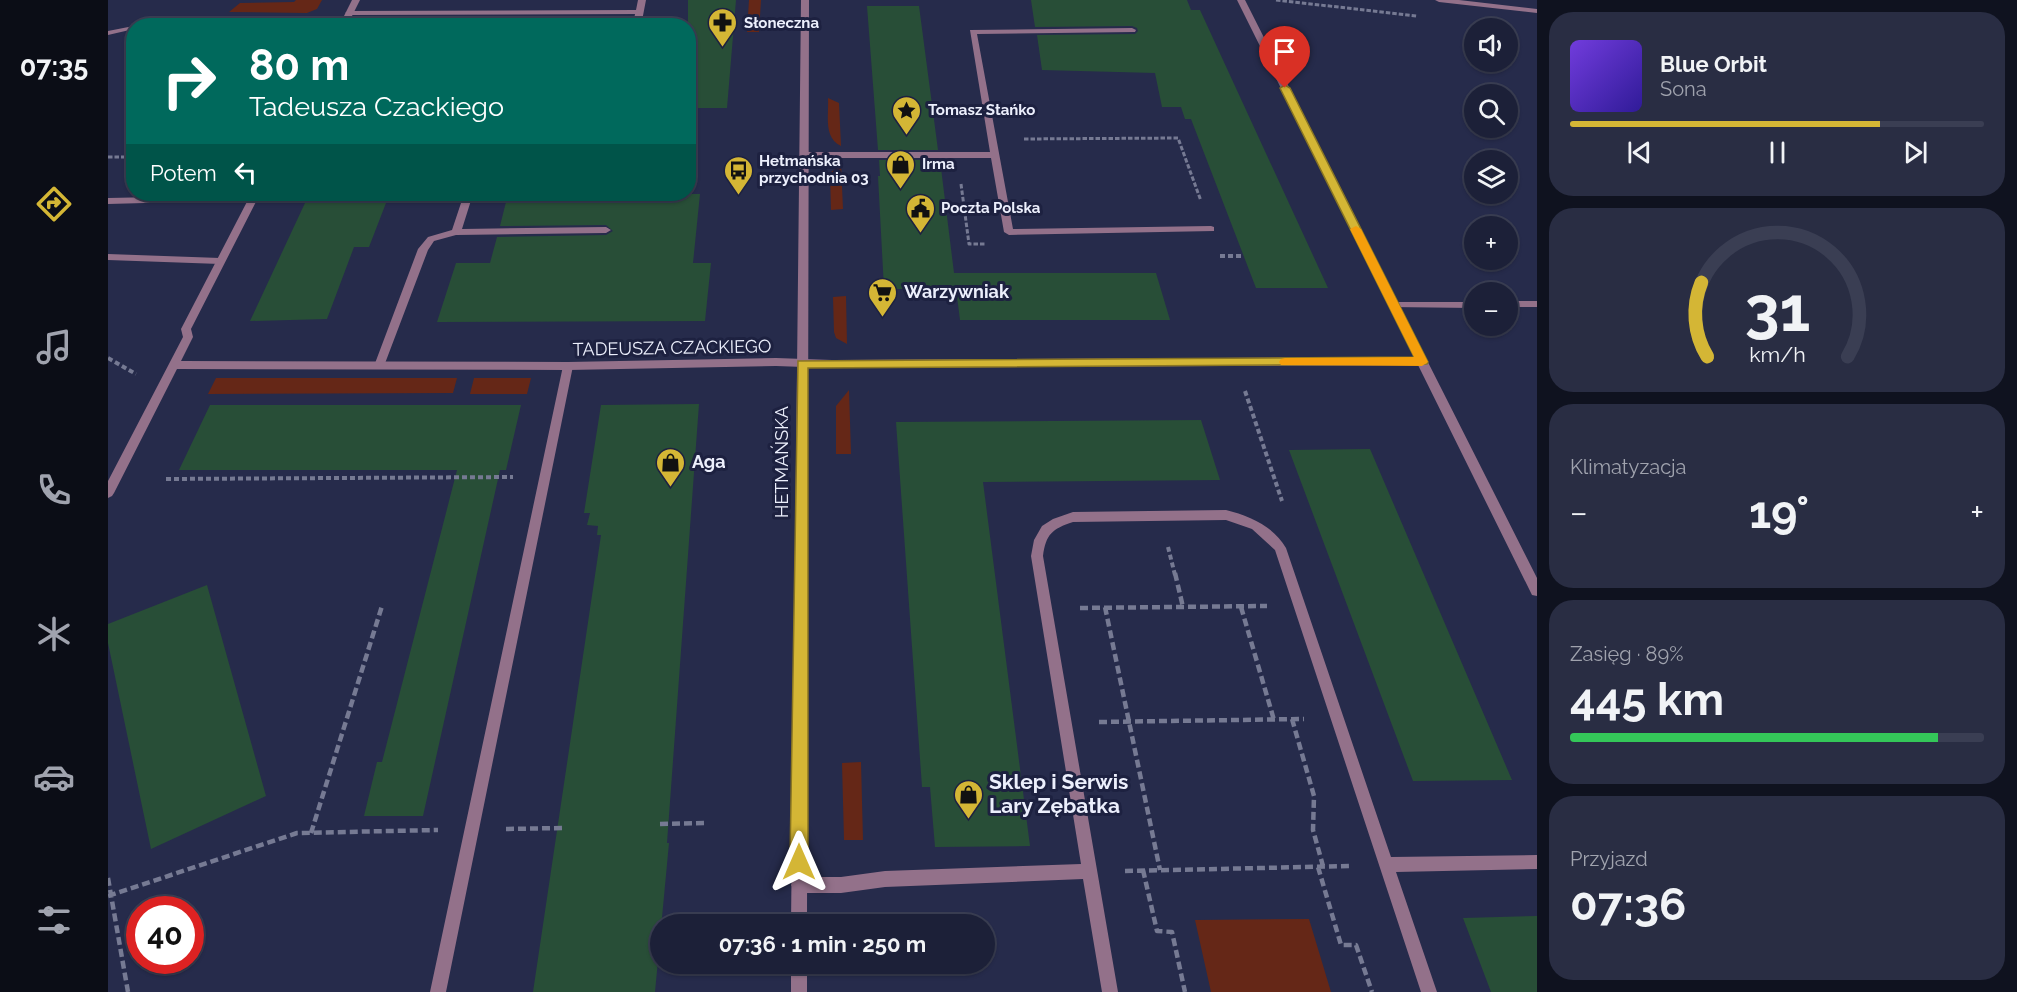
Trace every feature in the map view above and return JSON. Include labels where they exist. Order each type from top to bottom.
[{"type":"street","points":[[346,18],[356,0]]},
{"type":"street","points":[[638,18],[642,0]]},
{"type":"street","name":"HETMAŃSKA","points":[[799,914],[805,0]]},
{"type":"street","points":[[1241,0],[1537,591]]},
{"type":"street","points":[[1439,0],[1537,11]]},
{"type":"street","points":[[349,13],[481,9],[639,12]]},
{"type":"street","points":[[108,33],[126,29]]},
{"type":"street","points":[[1132,30],[973,32],[1009,232],[1211,229]]},
{"type":"street","points":[[804,154],[995,155]]},
{"type":"street","points":[[108,201],[126,200]]},
{"type":"street","points":[[108,493],[188,338],[186,329],[251,201]]},
{"type":"street","points":[[456,232],[466,201]]},
{"type":"street","points":[[379,366],[423,249],[432,239],[456,232],[606,230]]},
{"type":"street","points":[[108,257],[220,261]]},
{"type":"street","points":[[1518,304],[1537,304]]},
{"type":"street","points":[[1394,305],[1464,305]]},
{"type":"street","name":"TADEUSZA CZACKIEGO","points":[[174,365],[568,366],[776,362],[802,364],[1422,362]]},
{"type":"street","points":[[438,992],[568,366]]},
{"type":"street","points":[[1110,992],[1037,556],[1039,537],[1052,523],[1073,517],[1226,515],[1246,519],[1267,533],[1280,548],[1429,992]]},
{"type":"street","points":[[1385,865],[1537,862]]},
{"type":"street","points":[[799,885],[841,885],[885,879],[1090,871]]},
{"type":"street","points":[[799,974],[799,992]]},
{"type":"path","points":[[1274,0],[1424,17]]},
{"type":"path","points":[[992,139],[1178,138],[1221,256],[1243,256]]},
{"type":"path","points":[[108,157],[126,157]]},
{"type":"path","points":[[108,358],[137,375]]},
{"type":"path","points":[[1244,390],[1282,501]]},
{"type":"path","points":[[166,479],[544,477]]},
{"type":"path","points":[[1160,516],[1183,607]]},
{"type":"path","points":[[311,833],[382,606]]},
{"type":"path","points":[[1046,608],[1299,606]]},
{"type":"path","points":[[1105,607],[1160,870]]},
{"type":"path","points":[[1241,607],[1274,720]]},
{"type":"path","points":[[1292,719],[1314,796],[1313,830],[1341,945],[1356,945],[1372,992]]},
{"type":"path","points":[[1065,722],[1336,719]]},
{"type":"path","points":[[660,824],[708,823]]},
{"type":"path","points":[[109,896],[297,833],[562,828]]},
{"type":"path","points":[[1090,871],[1385,865]]},
{"type":"path","points":[[1143,870],[1157,931],[1172,932],[1185,992]]},
{"type":"path","points":[[108,878],[109,896],[128,992]]},
{"type":"shaded area","points":[[296,0],[322,0],[317,9],[307,13],[229,12],[240,3],[294,2]]},
{"type":"shaded area","points":[[749,0],[761,0],[759,32],[747,32]]},
{"type":"shaded area","points":[[828,98],[839,103],[841,146],[835,142],[829,132]]},
{"type":"shaded area","points":[[841,164],[843,209],[831,210],[830,173]]},
{"type":"shaded area","points":[[846,296],[847,344],[836,338],[834,332],[833,297]]},
{"type":"shaded area","points":[[216,378],[457,378],[453,393],[208,394]]},
{"type":"shaded area","points":[[474,378],[531,378],[527,394],[470,394]]},
{"type":"shaded area","points":[[849,390],[851,454],[836,454],[836,406]]},
{"type":"shaded area","points":[[861,762],[863,840],[844,840],[842,763]]},
{"type":"shaded area","points":[[1309,919],[1331,992],[1211,992],[1195,920]]},
{"type":"building","points":[[688,0],[736,0],[727,108],[696,108],[696,18],[688,18]]},
{"type":"building","points":[[1031,0],[1187,0],[1191,10],[1200,10],[1328,288],[1256,288],[1191,119],[1185,119],[1181,107],[1162,107],[1155,73],[1042,70],[1037,35],[1135,34],[1138,31],[1137,28],[1132,26],[1035,27]]},
{"type":"building","points":[[867,6],[919,6],[938,150],[878,150]]},
{"type":"building","points":[[879,160],[940,160],[956,289],[884,289]]},
{"type":"building","points":[[696,194],[700,194],[693,263],[711,263],[705,321],[437,322],[456,263],[490,263],[497,237],[606,235],[613,231],[606,225],[500,226],[506,201],[696,201]]},
{"type":"building","points":[[305,203],[386,203],[369,247],[354,247],[327,319],[250,321]]},
{"type":"building","points":[[954,273],[1156,273],[1170,320],[960,320]]},
{"type":"building","points":[[699,404],[662,914],[650,914],[650,974],[657,974],[655,992],[533,992],[601,535],[597,535],[598,526],[587,525],[590,513],[584,513],[601,405]]},
{"type":"building","points":[[210,405],[521,405],[506,470],[500,470],[423,816],[364,816],[377,762],[382,762],[457,470],[179,470]]},
{"type":"building","points":[[1201,420],[1220,480],[983,482],[1030,846],[935,847],[930,787],[922,787],[896,422]]},
{"type":"building","points":[[1370,449],[1512,780],[1413,781],[1289,450]]},
{"type":"building","points":[[207,585],[266,796],[151,849],[108,643],[108,624]]},
{"type":"building","points":[[1537,916],[1537,992],[1491,992],[1463,918]]},
{"type":"slow traffic","points":[[1285,362],[1422,362],[1356,229]]},
{"type":"place","name":"Słoneczna","points":[[723,48]]},
{"type":"place","name":"Tomasz Stańko","points":[[907,136]]},
{"type":"place","name":"Irma","points":[[901,190]]},
{"type":"place","name":"Hetmańska przychodnia 03","points":[[738,196]]},
{"type":"place","name":"Poczta Polska","points":[[920,234]]},
{"type":"place","name":"Warzywniak","points":[[883,318]]},
{"type":"place","name":"Aga","points":[[671,488]]},
{"type":"place","name":"Sklep i Serwis Lary Zębatka","points":[[968,820]]},
{"type":"route","points":[[799,862],[802,364],[1422,362],[1285,88]]}]
